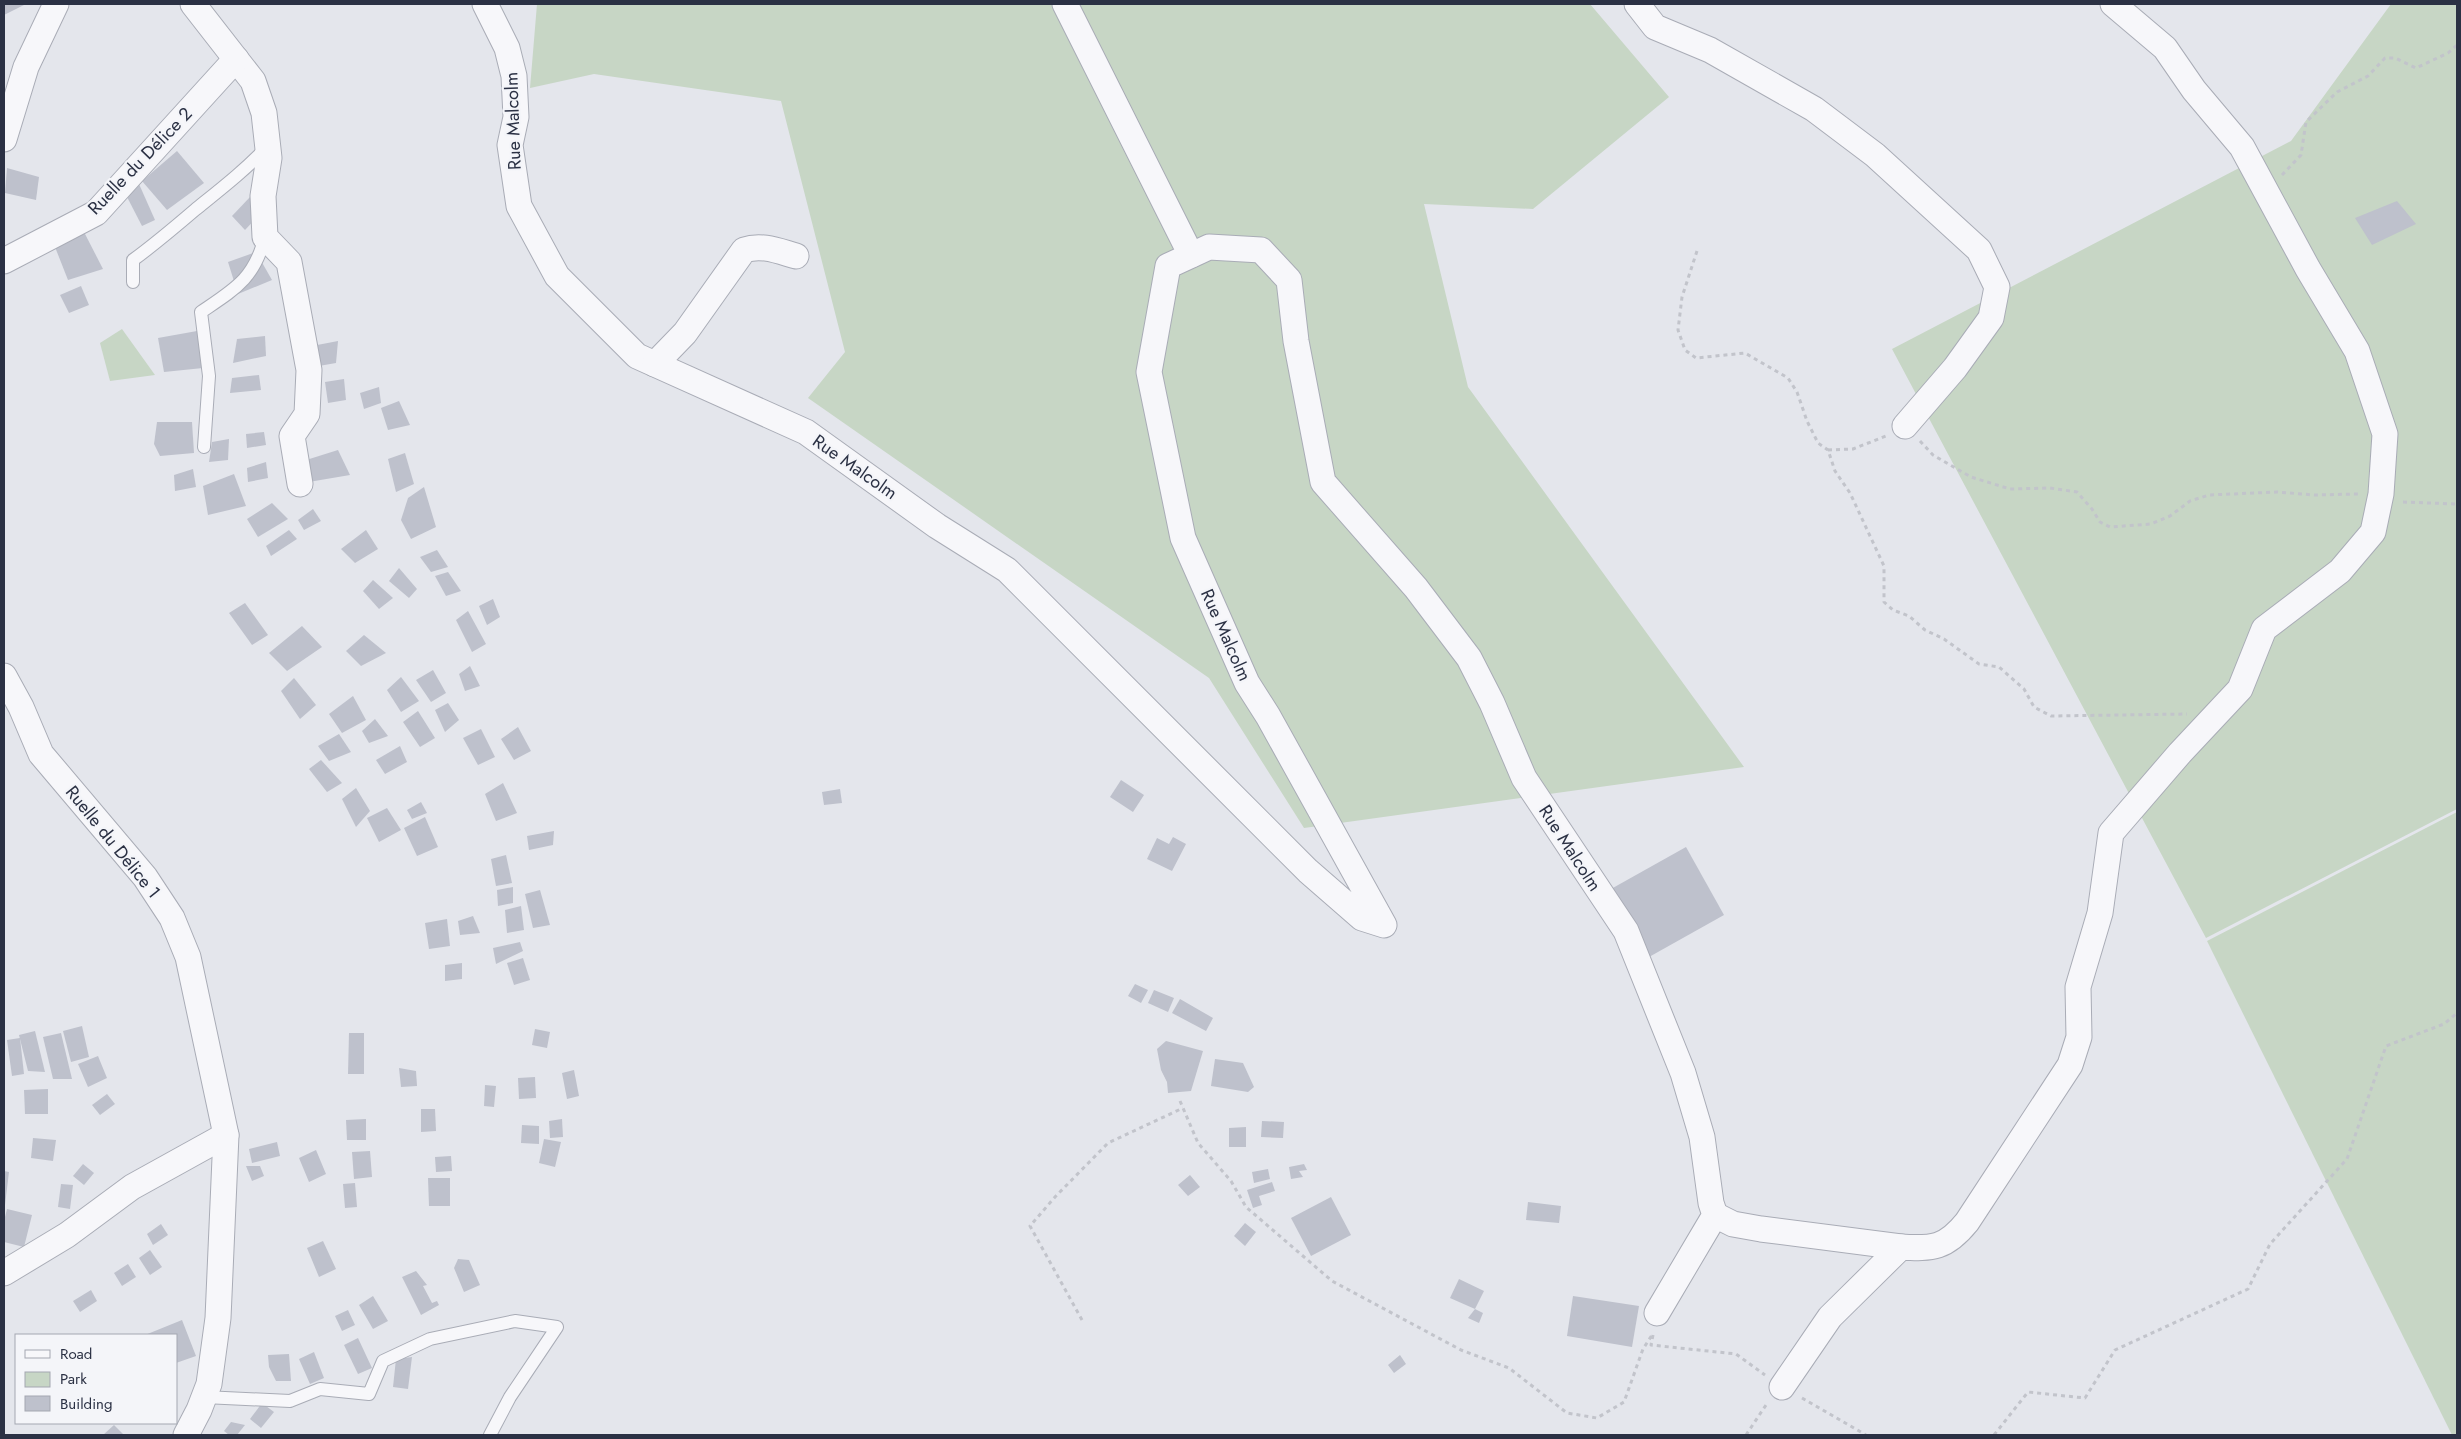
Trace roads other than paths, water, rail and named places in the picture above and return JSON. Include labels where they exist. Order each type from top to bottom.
[{"type":"street","points":[[4,139],[26,68],[56,4]]},
{"type":"street","points":[[193,4],[253,81],[264,114],[269,158],[263,196],[265,236],[289,262],[309,370],[307,414],[292,436],[300,484]]},
{"type":"street","name":"Rue Malcolm","points":[[486,4],[507,48],[514,76],[516,117],[510,145],[519,206],[557,276],[636,356],[806,432],[937,526],[1007,570],[1308,871],[1362,918],[1384,925],[1268,716],[1247,683],[1183,538],[1150,372],[1168,266],[1209,247],[1260,250],[1289,280],[1301,366],[1323,482],[1416,588],[1468,658],[1492,703],[1524,778],[1626,931],[1683,1073],[1702,1137],[1711,1204],[1715,1215]]},
{"type":"street","points":[[1065,4],[1191,255]]},
{"type":"street","points":[[1637,4],[1655,27],[1710,50],[1814,110],[1875,155],[1979,250],[1997,287],[1991,318],[1955,368],[1906,426]]},
{"type":"street","points":[[1658,1313],[1715,1215],[1733,1224],[1762,1229],[1901,1247],[1933,1247],[1950,1240],[1959,1233],[2070,1065],[2079,1037],[2078,987],[2100,913],[2110,833],[2240,689],[2264,629],[2340,570],[2373,532],[2380,498],[2385,434],[2356,351],[2242,147],[2194,90],[2165,48],[2114,4]]},
{"type":"street","name":"Ruelle du Délice 2","points":[[4,262],[96,213],[236,59]]},
{"type":"street","points":[[655,364],[685,333],[744,250],[754,246],[796,256]]},
{"type":"street","name":"Ruelle du Délice 1","points":[[4,676],[21,707],[40,754],[145,877],[172,918],[188,957],[226,1136],[218,1318],[209,1384],[186,1435]]},
{"type":"street","points":[[7,1268],[67,1235],[132,1187],[226,1136]]},
{"type":"street","points":[[1782,1387],[1830,1317],[1901,1247]]},
{"type":"lane","points":[[133,282],[133,260],[162,239],[195,210],[239,176],[268,146]]},
{"type":"lane","points":[[204,447],[209,376],[201,312],[241,284],[260,256],[265,236]]},
{"type":"lane","points":[[204,1397],[290,1401],[320,1389],[369,1394],[382,1361],[430,1339],[515,1321],[557,1327],[510,1397],[490,1435]]}]
